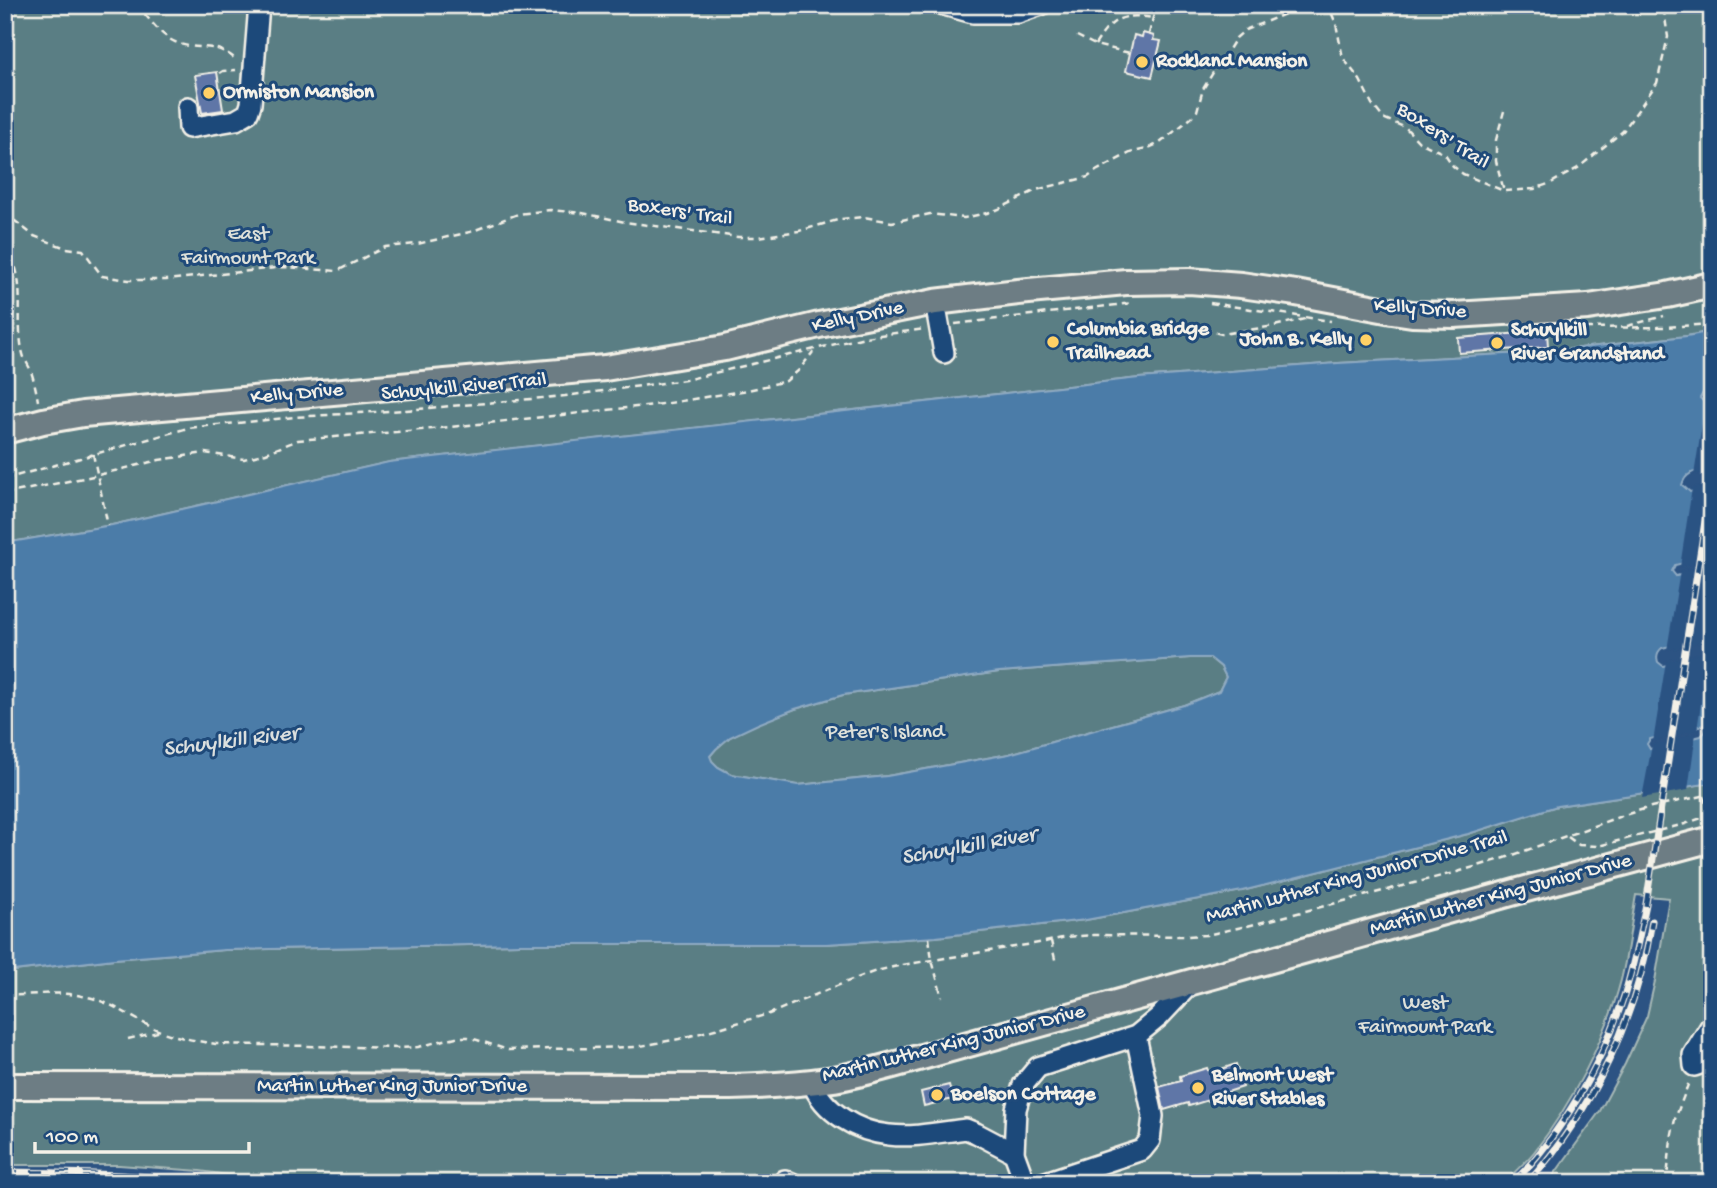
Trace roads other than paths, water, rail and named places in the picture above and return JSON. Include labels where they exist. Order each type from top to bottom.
[{"type":"main road","name":"Kelly Drive","points":[[5,431],[43,421],[108,412],[606,368],[725,348],[818,325],[935,302],[1054,288],[1126,282],[1188,281],[1268,288],[1412,314],[1454,316],[1588,307],[1712,285]]},
{"type":"main road","name":"Martin Luther King Junior Drive","points":[[5,1086],[703,1088],[811,1082],[858,1074],[918,1058],[1516,892],[1710,823]]},
{"type":"street","points":[[188,107],[189,128],[246,116],[251,104],[259,5]]},
{"type":"street","points":[[944,5],[973,13],[1018,13],[1041,5]]},
{"type":"street","points":[[935,302],[944,354]]},
{"type":"street","points":[[1025,1183],[1014,1153],[1016,1108],[1023,1085],[1038,1067],[1136,1036],[1159,1017],[1191,983]]},
{"type":"street","points":[[1703,1063],[1693,1055],[1712,1024]]},
{"type":"street","points":[[1043,1183],[1142,1150],[1150,1140],[1153,1116],[1136,1036]]},
{"type":"street","points":[[811,1082],[827,1106],[837,1115],[864,1129],[890,1135],[966,1129],[1014,1153]]},
{"type":"water","name":"Schuylkill River","points":[[1712,331],[1712,389],[1704,391],[1700,398],[1705,403],[1712,401],[1712,468],[1690,474],[1682,485],[1690,492],[1712,486],[1712,556],[1675,565],[1672,571],[1676,576],[1712,567],[1712,636],[1662,648],[1657,658],[1663,666],[1712,654],[1712,783],[1557,806],[1468,834],[1242,891],[1086,920],[936,937],[826,944],[519,944],[225,950],[5,972],[5,543],[112,525],[389,462],[1139,378],[1338,363],[1544,352]],"holes":[[[1210,658],[1221,667],[1226,677],[1219,691],[1184,705],[1009,754],[887,776],[798,785],[731,774],[718,767],[710,756],[730,737],[758,724],[795,709],[843,695],[999,672]],[[1703,725],[1706,728],[1701,736],[1650,749],[1647,744],[1650,739]]]},
{"type":"railway","points":[[1513,1183],[1549,1141],[1580,1094],[1616,1019],[1628,982],[1646,904],[1712,476]]},
{"type":"railway","points":[[1528,1183],[1573,1124],[1609,1061],[1635,992],[1652,921]]},
{"type":"railway","points":[[5,1172],[134,1176],[212,1183]]},
{"type":"place","name":"Rockland Mansion","points":[[1142,62]]},
{"type":"place","name":"Ormiston Mansion","points":[[209,93]]},
{"type":"place","name":"John B. Kelly","points":[[1366,340]]},
{"type":"place","name":"Columbia Bridge Trailhead","points":[[1053,342]]},
{"type":"place","name":"Schuylkill River Grandstand","points":[[1497,343]]},
{"type":"place","name":"Belmont West River Stables","points":[[1198,1088]]},
{"type":"place","name":"Boelson Cottage","points":[[937,1095]]},
{"type":"park label","name":"East Fairmount Park","points":[[248,247]]},
{"type":"park label","name":"Peter's Island","points":[[885,733]]},
{"type":"park label","name":"West Fairmount Park","points":[[1425,1016]]}]
